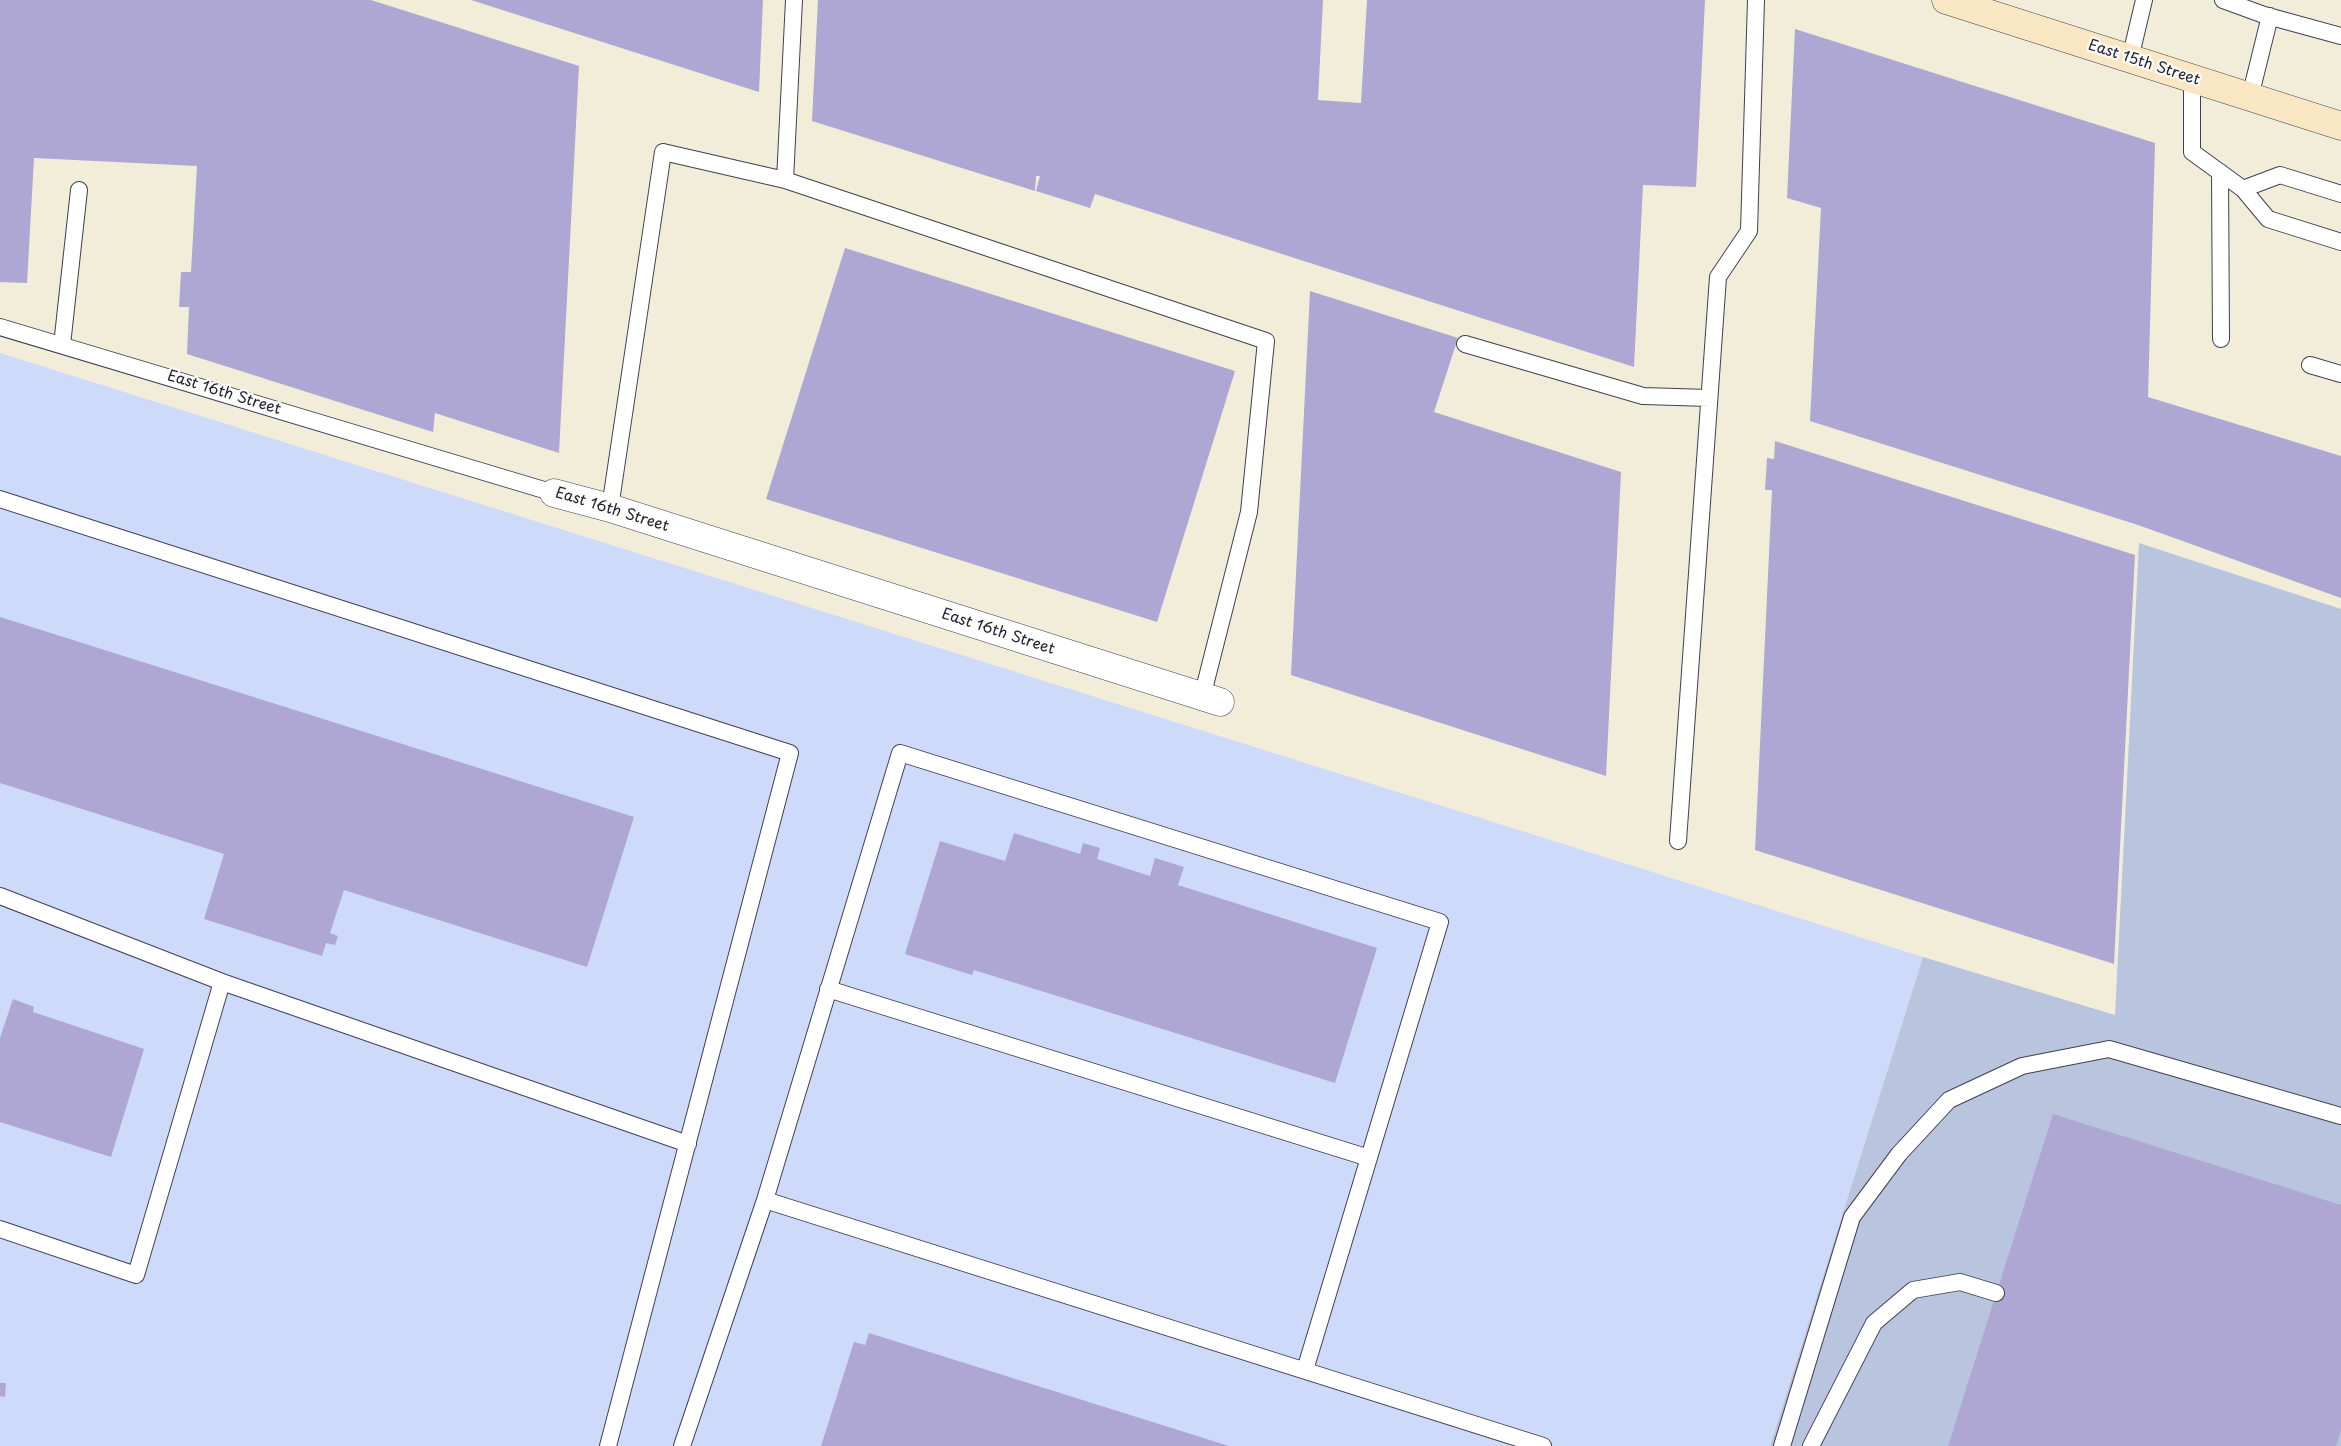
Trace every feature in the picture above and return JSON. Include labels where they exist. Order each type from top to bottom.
[{"type":"street","name":"East 15th Street","points":[[1946,0],[2341,126]]},
{"type":"street","name":"East 16th Street","points":[[554,493],[610,508],[1211,700]]},
{"type":"lane","points":[[785,180],[794,0]]},
{"type":"lane","points":[[1678,841],[1718,277],[1749,231],[1756,0]]},
{"type":"lane","points":[[2130,59],[2144,0]]},
{"type":"lane","points":[[2223,0],[2270,16],[2341,36]]},
{"type":"lane","points":[[2250,97],[2270,16]]},
{"type":"lane","points":[[2192,78],[2192,152],[2243,189],[2268,219],[2341,242]]},
{"type":"lane","points":[[610,508],[663,152],[785,180],[1266,341],[1249,512],[1211,700]]},
{"type":"lane","points":[[2220,172],[2221,339]]},
{"type":"lane","points":[[2243,189],[2280,175],[2341,194]]},
{"type":"lane","points":[[62,345],[79,190]]},
{"type":"lane","name":"East 16th Street","points":[[0,327],[554,493]]},
{"type":"lane","points":[[1465,344],[1643,396],[1709,398]]},
{"type":"lane","points":[[2310,365],[2341,374]]},
{"type":"lane","points":[[0,499],[790,754],[608,1446]]},
{"type":"lane","points":[[682,1446],[764,1200],[900,753],[1440,922],[1305,1370]]},
{"type":"lane","points":[[0,896],[222,982],[688,1144]]},
{"type":"lane","points":[[0,1229],[136,1275],[222,982]]},
{"type":"lane","points":[[828,989],[1368,1158]]},
{"type":"lane","points":[[1782,1446],[1852,1218],[1899,1154],[1949,1100],[2022,1066],[2109,1049],[2341,1116]]},
{"type":"lane","points":[[764,1200],[1543,1446]]},
{"type":"lane","points":[[1812,1446],[1874,1323],[1913,1290],[1960,1282],[1996,1293]]},
{"type":"shaded area","points":[[0,353],[1923,957],[1770,1446],[0,1446]]},
{"type":"shaded area","points":[[2139,543],[2341,609],[2341,1446],[1770,1446],[1923,957],[2115,1015]]},
{"type":"building","points":[[0,0],[371,0],[579,66],[559,453],[435,413],[433,432],[187,354],[189,307],[179,307],[181,272],[191,272],[197,166],[34,158],[27,283],[0,282]]},
{"type":"building","points":[[471,0],[763,0],[759,92]]},
{"type":"building","points":[[818,0],[1323,0],[1318,100],[1361,103],[1367,0],[1705,0],[1696,187],[1643,185],[1634,367],[1095,194],[1090,208],[1036,191],[1040,176],[1036,176],[1035,191],[812,121]]},
{"type":"building","points":[[1795,29],[2155,143],[2148,397],[2341,456],[2341,598],[2138,525],[1810,421],[1821,208],[1787,198]]},
{"type":"building","points":[[845,248],[1235,371],[1157,622],[766,499]]},
{"type":"building","points":[[1310,291],[1458,338],[1434,412],[1621,472],[1606,776],[1291,675]]},
{"type":"building","points":[[1775,441],[2135,555],[2114,964],[1755,850],[1772,490],[1765,490],[1767,458],[1774,459]]},
{"type":"building","points":[[0,617],[634,817],[587,967],[344,890],[330,933],[338,936],[335,945],[326,943],[322,956],[204,919],[224,854],[0,783]]},
{"type":"building","points":[[1014,833],[1080,854],[1083,843],[1100,848],[1097,859],[1150,876],[1155,858],[1184,867],[1178,885],[1377,948],[1335,1083],[974,970],[972,975],[905,954],[940,841],[1005,861]]},
{"type":"building","points":[[13,999],[34,1007],[33,1012],[144,1049],[111,1157],[0,1122],[0,1038]]},
{"type":"building","points":[[2053,1114],[2341,1205],[2341,1430],[2336,1446],[1948,1446]]},
{"type":"building","points":[[869,1333],[1229,1446],[821,1446],[854,1342],[865,1345]]},
{"type":"building","points":[[0,1383],[6,1383],[5,1397],[0,1396]]}]
